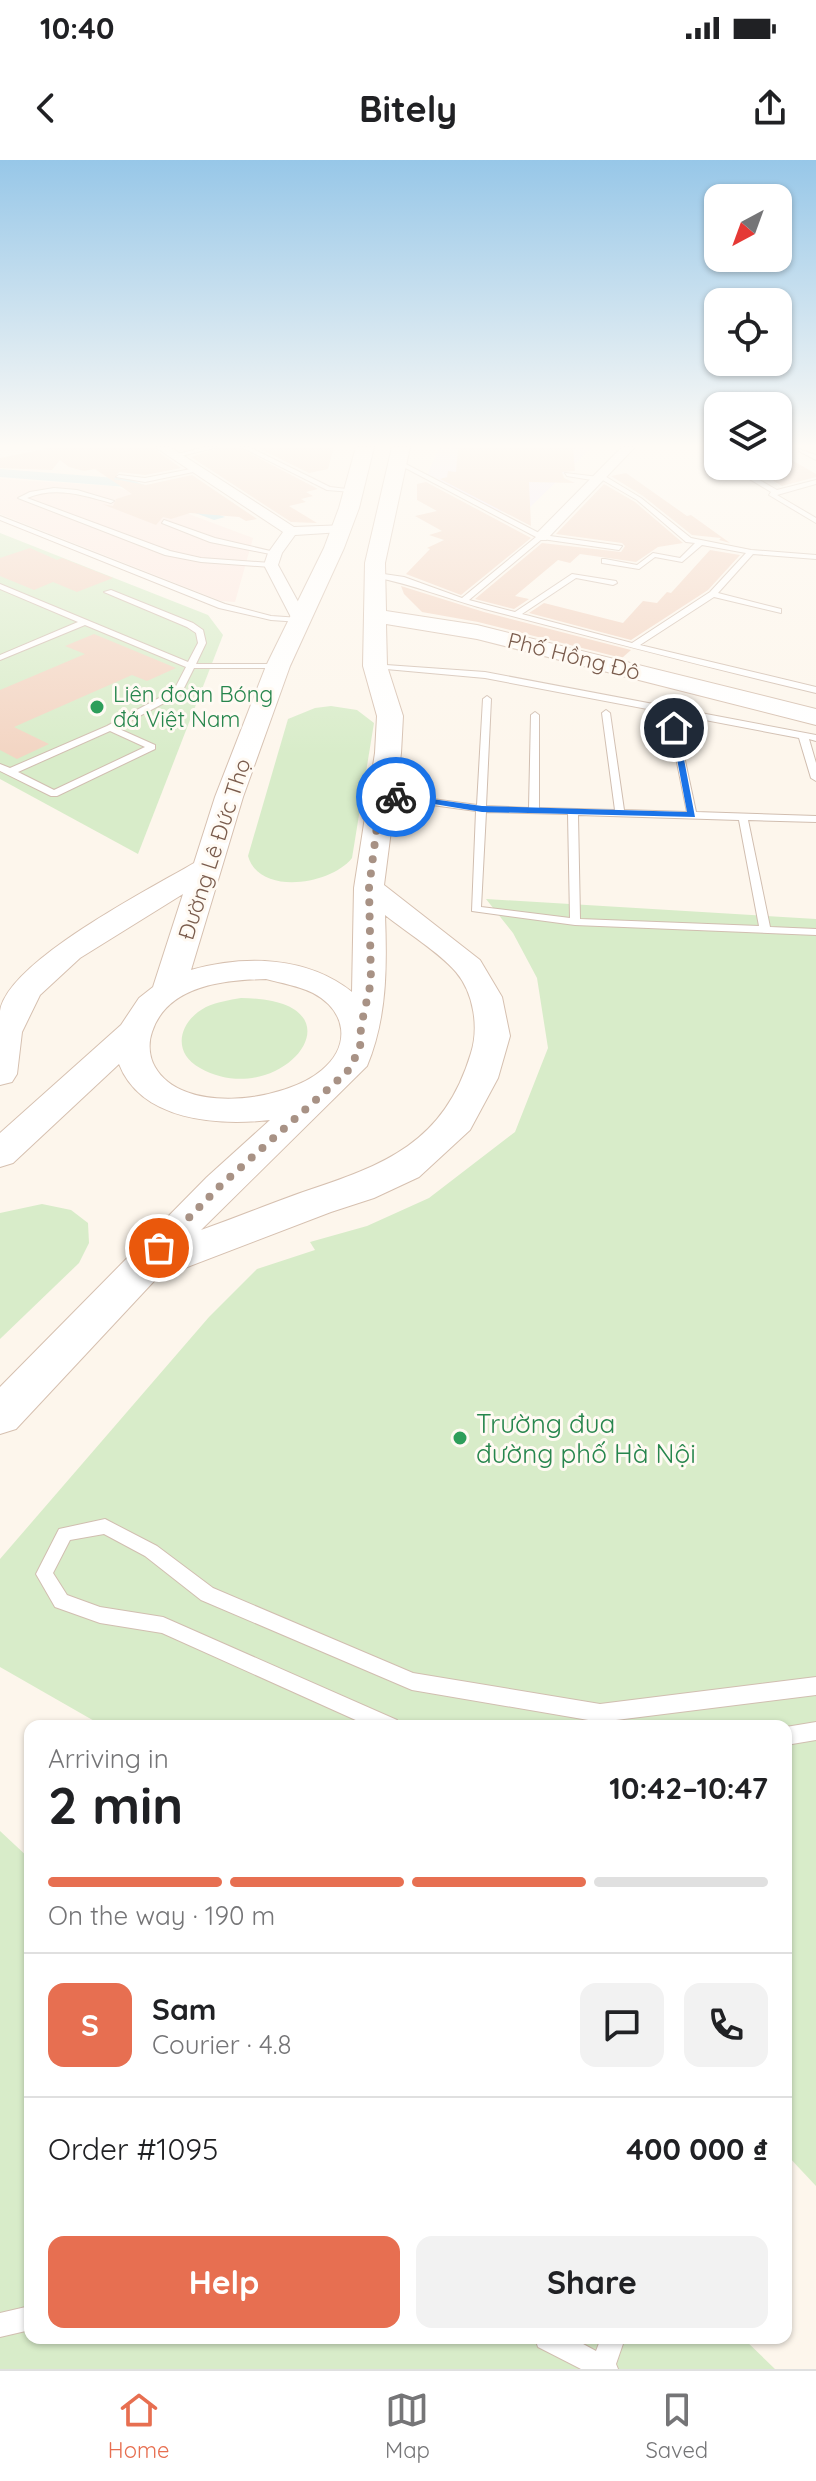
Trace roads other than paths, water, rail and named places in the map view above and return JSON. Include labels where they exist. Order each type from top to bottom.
[{"type":"main road","name":"Đường Lê Đức Thọ","points":[[168,991],[229,797],[278,666],[332,550]]},
{"type":"main road","points":[[0,1416],[220,1186],[347,1072],[360,1049],[361,1026],[371,982],[369,888],[390,716],[375,666],[375,563],[378,550]]},
{"type":"main road","name":"Phố Hồng Đô","points":[[376,616],[477,632],[809,726]]},
{"type":"main road","points":[[0,1074],[5,1032],[26,990],[69,951],[206,868]]},
{"type":"main road","points":[[139,1269],[317,1202],[361,1189],[406,1168],[457,1121],[481,1078],[493,1036],[486,997],[469,967],[369,888]]},
{"type":"main road","points":[[0,1154],[133,1032],[145,1010],[168,991],[198,977],[232,970],[279,970],[301,974],[329,987],[350,1004],[361,1026]]},
{"type":"main road","points":[[133,1032],[132,1057],[144,1080],[170,1099],[205,1110],[246,1113],[287,1107],[322,1092]]},
{"type":"street","points":[[279,550],[273,559],[300,620]]},
{"type":"lane","points":[[81,550],[222,606],[271,618],[300,620]]},
{"type":"lane","points":[[160,550],[201,560],[273,559]]},
{"type":"lane","points":[[245,550],[273,559]]},
{"type":"lane","points":[[464,600],[525,550]]},
{"type":"lane","points":[[682,560],[692,550]]},
{"type":"lane","points":[[741,550],[816,557]]},
{"type":"lane","points":[[634,645],[713,594],[751,552]]},
{"type":"lane","points":[[605,561],[637,569],[651,555],[686,561],[677,571]]},
{"type":"lane","points":[[377,575],[401,579],[464,600],[634,645],[816,690]]},
{"type":"lane","points":[[518,613],[575,576],[613,583]]},
{"type":"lane","points":[[0,586],[190,666],[278,666]]},
{"type":"lane","points":[[10,772],[110,728],[178,692],[202,643],[200,632],[190,625],[108,592]]},
{"type":"lane","points":[[713,594],[778,611]]},
{"type":"lane","points":[[0,658],[85,622]]},
{"type":"lane","points":[[375,666],[485,675],[809,726]]},
{"type":"lane","points":[[487,699],[476,909],[575,922],[816,932]]},
{"type":"lane","points":[[606,713],[620,813]]},
{"type":"lane","points":[[534,811],[535,715]]},
{"type":"lane","points":[[809,726],[816,738]]},
{"type":"lane","points":[[809,726],[816,778]]},
{"type":"lane","points":[[0,767],[54,794],[152,747],[110,728]]},
{"type":"lane","points":[[674,728],[692,815]]},
{"type":"lane","points":[[381,795],[482,809],[816,819]]},
{"type":"lane","points":[[573,812],[575,922]]},
{"type":"lane","points":[[743,817],[765,930]]},
{"type":"lane","points":[[377,1720],[163,1625],[100,1615],[61,1601],[44,1574],[65,1534],[105,1526],[151,1551],[207,1594],[412,1681],[600,1713],[816,1686]]},
{"type":"lane","points":[[792,1735],[816,1731]]},
{"type":"lane","points":[[0,2325],[24,2319]]},
{"type":"lane","points":[[558,2344],[604,2368],[611,2344]]},
{"type":"place","name":"Liên đoàn Bóng đá Việt Nam","points":[[97,707]]},
{"type":"place","name":"Trường đua đường phố Hà Nội","points":[[460,1438]]}]
